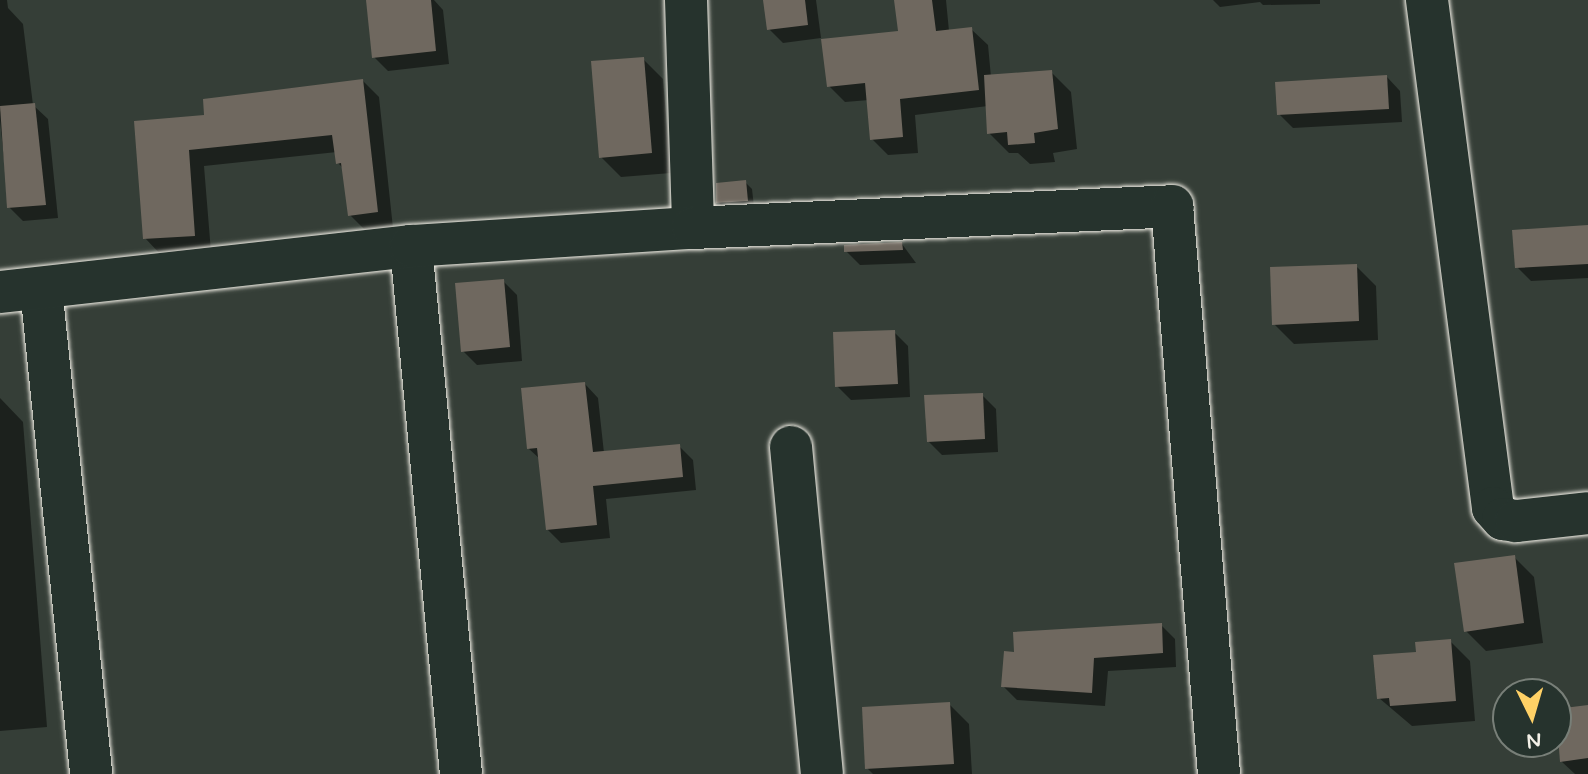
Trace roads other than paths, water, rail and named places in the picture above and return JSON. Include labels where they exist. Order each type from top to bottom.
[{"type":"street","points":[[686,0],[693,228]]},
{"type":"street","points":[[1427,0],[1493,508],[1503,519],[1516,521],[1588,513]]},
{"type":"street","points":[[0,292],[411,246],[693,228],[1172,206],[1219,774]]},
{"type":"street","points":[[411,246],[461,774]]},
{"type":"street","points":[[41,288],[91,774]]},
{"type":"street","points":[[791,447],[822,774]]}]
